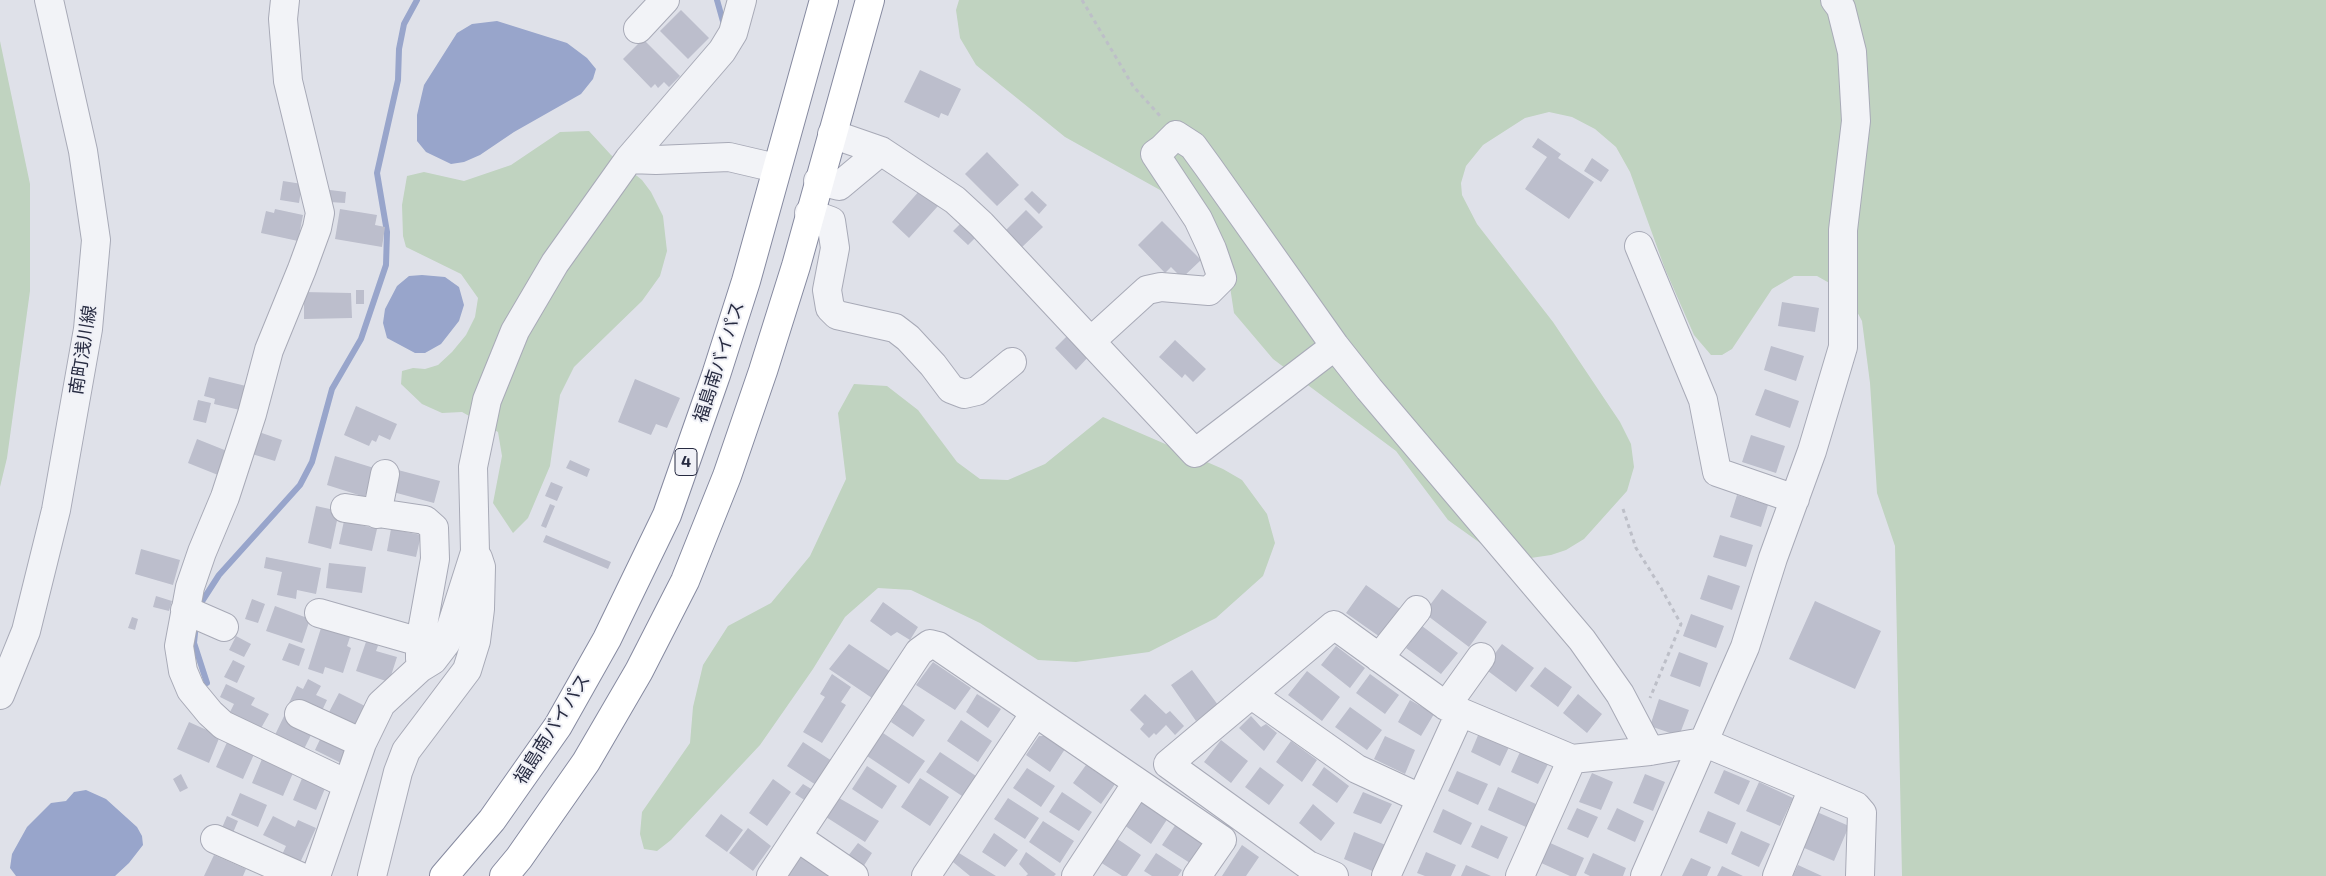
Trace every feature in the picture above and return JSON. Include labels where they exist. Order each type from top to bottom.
[{"type":"highway","name":"福島南バイパス","points":[[444,876],[492,820],[558,726],[607,639],[667,514],[716,375],[746,281],[824,0]]},
{"type":"highway","points":[[504,876],[519,858],[586,762],[640,671],[685,581],[727,476],[763,371],[796,266],[809,213],[870,0]]},
{"type":"street","name":"南町浅川線","points":[[0,695],[26,632],[56,510],[88,329],[96,240],[84,151],[49,0]]},
{"type":"street","points":[[638,28],[665,0]]},
{"type":"street","points":[[319,612],[433,660],[446,643],[475,552],[473,467],[487,400],[515,330],[555,263],[629,159],[722,51],[733,33],[742,0]]},
{"type":"street","points":[[1645,876],[1745,647],[1835,381],[1843,346],[1843,230],[1856,121],[1852,52],[1841,8],[1835,0]]},
{"type":"street","points":[[281,6],[288,81],[320,213],[317,228],[302,269],[269,350],[252,414],[225,497],[202,552],[190,587],[179,646],[182,671],[191,690],[223,725],[347,784]]},
{"type":"street","points":[[832,134],[881,151],[955,200],[981,224],[1195,453],[1335,346]]},
{"type":"street","points":[[1091,341],[1147,290],[1161,287],[1209,291],[1222,278],[1212,249],[1198,219],[1154,154],[1176,135],[1193,146],[1335,346],[1369,389],[1582,640],[1620,694],[1650,751]]},
{"type":"street","points":[[818,181],[839,186],[881,151]]},
{"type":"street","points":[[629,159],[656,160],[729,157],[776,168]]},
{"type":"street","points":[[809,213],[831,221],[835,248],[827,290],[830,308],[837,315],[895,328],[908,338],[933,365],[951,389],[964,394],[977,391],[1012,362]]},
{"type":"street","points":[[1640,246],[1703,400],[1717,472],[1795,499]]},
{"type":"street","points":[[377,514],[385,474]]},
{"type":"street","points":[[316,876],[362,743],[381,704],[420,655],[435,558],[434,528],[425,520],[345,508]]},
{"type":"street","points":[[372,876],[398,772],[406,751],[467,670],[476,641],[480,609],[482,566],[475,552]]},
{"type":"street","points":[[185,610],[224,628]]},
{"type":"street","points":[[1379,658],[1417,610]]},
{"type":"street","points":[[1334,876],[1308,864],[1168,764],[1334,625],[1453,710],[1572,759],[1650,751],[1703,742],[1856,806],[1862,813],[1860,876]]},
{"type":"street","points":[[771,876],[919,652],[930,644],[938,646],[1222,840],[1197,876]]},
{"type":"street","points":[[1386,876],[1420,798],[1453,710],[1481,657]]},
{"type":"street","points":[[1252,695],[1357,770],[1420,798]]},
{"type":"street","points":[[926,876],[1035,713]]},
{"type":"street","points":[[299,714],[362,743]]},
{"type":"street","points":[[1520,876],[1572,759]]},
{"type":"street","points":[[1076,876],[1138,783]]},
{"type":"street","points":[[1777,876],[1813,788]]},
{"type":"street","points":[[797,836],[854,876]]},
{"type":"street","points":[[215,840],[299,876]]},
{"type":"path","points":[[1082,0],[1133,86],[1176,135]]},
{"type":"path","points":[[1623,509],[1636,548],[1681,624],[1639,727]]},
{"type":"green space","points":[[959,0],[2326,0],[2326,876],[1902,876],[1895,546],[1877,493],[1870,383],[1862,321],[1847,293],[1817,276],[1794,276],[1772,289],[1732,349],[1722,355],[1711,355],[1694,335],[1665,269],[1630,172],[1616,147],[1595,129],[1572,117],[1549,112],[1525,118],[1483,145],[1466,166],[1461,183],[1462,195],[1477,224],[1553,322],[1620,422],[1631,444],[1634,467],[1627,491],[1584,539],[1566,550],[1551,555],[1524,559],[1497,555],[1448,520],[1396,451],[1273,359],[1234,313],[1225,254],[1160,190],[1065,137],[976,65],[960,38],[956,10]]},
{"type":"green space","points":[[0,41],[30,184],[30,291],[7,458],[0,487]]},
{"type":"green space","points":[[589,131],[611,155],[642,180],[651,192],[663,216],[667,251],[660,276],[642,301],[574,367],[560,395],[550,466],[528,518],[513,533],[493,503],[502,456],[498,432],[462,412],[442,413],[422,404],[401,384],[402,371],[413,368],[425,369],[438,365],[452,352],[466,335],[475,317],[478,298],[461,274],[406,247],[403,236],[402,205],[407,176],[424,172],[464,181],[511,165],[560,132]]},
{"type":"green space","points":[[854,384],[887,386],[918,410],[957,462],[980,479],[1008,480],[1045,464],[1103,417],[1223,469],[1242,480],[1267,514],[1275,543],[1263,576],[1216,618],[1149,652],[1076,662],[1038,660],[980,623],[911,590],[878,588],[845,617],[813,669],[760,745],[671,840],[657,851],[644,849],[640,834],[642,812],[690,743],[693,707],[703,665],[728,626],[771,603],[810,556],[846,479],[838,413]]},
{"type":"water","points":[[497,21],[567,43],[587,58],[596,69],[593,79],[581,94],[514,132],[480,155],[464,162],[451,164],[426,152],[417,141],[417,115],[424,85],[457,33],[472,24]]},
{"type":"water","points":[[409,276],[445,277],[459,287],[464,305],[459,321],[441,344],[425,353],[415,353],[387,338],[383,323],[385,309],[397,286]]},
{"type":"water","points":[[86,790],[106,799],[137,827],[142,836],[143,845],[129,863],[115,876],[16,876],[10,868],[12,854],[27,827],[51,803],[66,801],[74,792]]},
{"type":"building","points":[[681,10],[709,38],[688,59],[660,31]]},
{"type":"building","points":[[643,39],[680,76],[669,87],[664,82],[658,88],[655,84],[651,88],[623,59]]},
{"type":"building","points":[[920,70],[961,89],[948,116],[941,113],[939,118],[904,102]]},
{"type":"building","points":[[1538,138],[1561,154],[1558,158],[1594,182],[1569,219],[1525,189],[1547,157],[1532,147]]},
{"type":"building","points":[[987,152],[1019,185],[997,206],[965,174]]},
{"type":"building","points":[[1592,158],[1609,170],[1601,182],[1584,171]]},
{"type":"building","points":[[283,181],[302,184],[299,203],[280,200]]},
{"type":"building","points":[[330,190],[346,192],[345,203],[329,202]]},
{"type":"building","points":[[920,190],[938,206],[909,238],[892,222]]},
{"type":"building","points":[[1032,191],[1047,205],[1039,214],[1024,199]]},
{"type":"building","points":[[275,209],[303,215],[298,241],[261,233],[266,211],[274,213]]},
{"type":"building","points":[[340,209],[377,215],[375,225],[385,227],[382,247],[335,239]]},
{"type":"building","points":[[1026,210],[1043,227],[1020,249],[1004,232]]},
{"type":"building","points":[[1162,221],[1201,260],[1182,278],[1171,267],[1165,273],[1138,245]]},
{"type":"building","points":[[962,222],[977,236],[968,245],[953,231]]},
{"type":"building","points":[[356,290],[364,290],[364,304],[356,304]]},
{"type":"building","points":[[304,292],[351,293],[352,318],[304,319]]},
{"type":"building","points":[[1782,302],[1819,308],[1815,332],[1778,326]]},
{"type":"building","points":[[1070,333],[1091,354],[1076,370],[1055,348]]},
{"type":"building","points":[[1175,340],[1206,369],[1193,382],[1185,374],[1182,378],[1159,357]]},
{"type":"building","points":[[1771,346],[1804,356],[1796,381],[1764,370]]},
{"type":"building","points":[[209,377],[246,386],[240,410],[214,404],[215,399],[204,396]]},
{"type":"building","points":[[635,379],[680,398],[667,428],[656,424],[651,435],[618,422]]},
{"type":"building","points":[[1765,389],[1799,401],[1790,428],[1755,415]]},
{"type":"building","points":[[198,400],[211,403],[206,423],[193,420]]},
{"type":"building","points":[[356,406],[397,424],[390,440],[379,435],[376,442],[372,440],[369,446],[344,435]]},
{"type":"building","points":[[259,432],[282,440],[275,461],[252,454]]},
{"type":"building","points":[[1751,435],[1785,446],[1776,473],[1742,462]]},
{"type":"building","points":[[197,439],[227,451],[218,475],[188,463]]},
{"type":"building","points":[[335,456],[374,468],[365,497],[327,485]]},
{"type":"building","points":[[570,460],[590,469],[587,477],[566,468]]},
{"type":"building","points":[[398,470],[440,481],[434,503],[393,492]]},
{"type":"building","points":[[551,482],[563,487],[557,501],[545,496]]},
{"type":"building","points":[[1737,495],[1768,505],[1761,527],[1730,517]]},
{"type":"building","points":[[550,504],[555,506],[546,528],[541,526]]},
{"type":"building","points":[[316,506],[339,511],[331,549],[308,543]]},
{"type":"building","points":[[344,521],[377,529],[372,551],[339,544]]},
{"type":"building","points":[[391,529],[421,535],[416,557],[387,551]]},
{"type":"building","points":[[546,535],[611,562],[608,569],[543,542]]},
{"type":"building","points":[[1720,535],[1753,545],[1746,567],[1713,557]]},
{"type":"building","points":[[141,549],[180,560],[173,585],[135,574]]},
{"type":"building","points":[[266,557],[321,568],[316,594],[297,590],[296,599],[277,595],[282,572],[264,568]]},
{"type":"building","points":[[329,563],[366,567],[362,593],[326,588]]},
{"type":"building","points":[[1708,575],[1740,586],[1732,610],[1700,599]]},
{"type":"building","points":[[1366,585],[1400,609],[1380,637],[1346,613]]},
{"type":"building","points":[[1442,589],[1487,622],[1469,647],[1424,613]]},
{"type":"building","points":[[156,596],[172,601],[169,611],[153,607]]},
{"type":"building","points":[[252,599],[265,604],[258,623],[245,619]]},
{"type":"building","points":[[1815,601],[1881,631],[1855,689],[1789,659]]},
{"type":"building","points":[[883,602],[918,627],[910,640],[897,632],[891,636],[870,621]]},
{"type":"building","points":[[275,606],[310,619],[302,643],[266,631]]},
{"type":"building","points":[[1691,614],[1724,626],[1716,648],[1683,636]]},
{"type":"building","points":[[132,617],[138,619],[135,630],[128,628]]},
{"type":"building","points":[[1422,626],[1458,653],[1441,674],[1406,648]]},
{"type":"building","points":[[321,628],[350,637],[347,646],[351,648],[343,673],[325,667],[323,674],[308,669]]},
{"type":"building","points":[[236,636],[251,644],[244,657],[229,650]]},
{"type":"building","points":[[367,639],[379,643],[376,651],[397,657],[389,682],[356,671]]},
{"type":"building","points":[[289,643],[305,649],[299,666],[282,660]]},
{"type":"building","points":[[849,644],[891,672],[872,698],[829,669]]},
{"type":"building","points":[[1502,644],[1534,668],[1516,692],[1484,668]]},
{"type":"building","points":[[1336,646],[1365,668],[1350,688],[1321,665]]},
{"type":"building","points":[[1679,652],[1708,663],[1700,687],[1670,676]]},
{"type":"building","points":[[233,660],[245,666],[237,683],[224,677]]},
{"type":"building","points":[[933,662],[971,688],[955,710],[916,685]]},
{"type":"building","points":[[1545,667],[1572,687],[1558,707],[1530,686]]},
{"type":"building","points":[[1192,670],[1218,705],[1196,721],[1171,685]]},
{"type":"building","points":[[1307,671],[1340,697],[1322,721],[1288,695]]},
{"type":"building","points":[[832,674],[851,687],[841,702],[846,705],[822,743],[803,732],[825,697],[820,694]]},
{"type":"building","points":[[1370,674],[1399,695],[1385,714],[1356,693]]},
{"type":"building","points":[[308,679],[321,686],[316,695],[327,700],[319,717],[289,703],[297,686],[303,689]]},
{"type":"building","points":[[226,684],[255,698],[251,705],[269,714],[260,730],[229,714],[234,704],[220,697]]},
{"type":"building","points":[[339,693],[367,707],[357,728],[328,714]]},
{"type":"building","points":[[977,694],[1001,709],[988,728],[966,712]]},
{"type":"building","points":[[1145,694],[1166,714],[1170,711],[1184,726],[1175,735],[1166,725],[1156,735],[1154,733],[1149,738],[1140,729],[1144,724],[1130,710]]},
{"type":"building","points":[[1578,694],[1602,714],[1587,733],[1563,713]]},
{"type":"building","points":[[1659,699],[1689,710],[1679,736],[1650,726]]},
{"type":"building","points":[[1410,700],[1434,714],[1421,736],[1398,722]]},
{"type":"building","points":[[902,704],[925,720],[913,737],[891,722]]},
{"type":"building","points":[[1350,707],[1382,730],[1367,750],[1335,727]]},
{"type":"building","points":[[285,714],[314,729],[304,749],[275,735]]},
{"type":"building","points":[[1251,716],[1261,727],[1266,724],[1277,733],[1264,751],[1239,728]]},
{"type":"building","points":[[961,720],[992,741],[978,762],[947,741]]},
{"type":"building","points":[[189,722],[220,736],[209,763],[177,749]]},
{"type":"building","points":[[324,731],[354,746],[345,765],[315,750]]},
{"type":"building","points":[[883,733],[925,761],[909,784],[867,756]]},
{"type":"building","points":[[1479,733],[1509,747],[1500,766],[1471,752]]},
{"type":"building","points":[[1039,736],[1047,736],[1065,749],[1050,772],[1026,755]]},
{"type":"building","points":[[1385,736],[1415,750],[1405,774],[1374,759]]},
{"type":"building","points":[[228,740],[255,752],[243,779],[216,767]]},
{"type":"building","points":[[1221,740],[1248,761],[1231,783],[1204,762]]},
{"type":"building","points":[[1291,741],[1317,760],[1302,782],[1276,762]]},
{"type":"building","points":[[803,742],[832,761],[816,785],[787,766]]},
{"type":"building","points":[[940,752],[976,776],[962,796],[926,772]]},
{"type":"building","points":[[1520,752],[1548,764],[1538,784],[1511,772]]},
{"type":"building","points":[[262,759],[293,773],[283,796],[252,783]]},
{"type":"building","points":[[1086,765],[1115,784],[1101,804],[1073,783]]},
{"type":"building","points":[[867,766],[897,786],[882,809],[852,789]]},
{"type":"building","points":[[1260,767],[1284,785],[1269,805],[1245,787]]},
{"type":"building","points":[[1324,767],[1349,786],[1337,803],[1312,785]]},
{"type":"building","points":[[1027,768],[1055,786],[1041,807],[1013,788]]},
{"type":"building","points":[[1724,770],[1750,781],[1739,805],[1714,793]]},
{"type":"building","points":[[1457,771],[1488,784],[1478,805],[1448,791]]},
{"type":"building","points":[[1592,773],[1613,782],[1601,810],[1579,802]]},
{"type":"building","points":[[181,774],[188,788],[180,792],[173,779]]},
{"type":"building","points":[[1645,774],[1665,782],[1653,811],[1633,803]]},
{"type":"building","points":[[303,776],[326,786],[316,810],[293,800]]},
{"type":"building","points":[[920,778],[949,797],[930,826],[901,807]]},
{"type":"building","points":[[773,779],[791,792],[767,826],[749,813]]},
{"type":"building","points":[[1759,782],[1793,798],[1780,826],[1746,811]]},
{"type":"building","points":[[803,784],[813,790],[806,801],[795,794]]},
{"type":"building","points":[[1498,787],[1536,804],[1526,827],[1488,810]]},
{"type":"building","points":[[1062,792],[1092,812],[1079,831],[1049,812]]},
{"type":"building","points":[[1363,792],[1392,804],[1381,824],[1353,813]]},
{"type":"building","points":[[240,793],[267,805],[258,827],[231,815]]},
{"type":"building","points":[[839,798],[879,821],[865,842],[826,817]]},
{"type":"building","points":[[1008,798],[1039,818],[1025,839],[994,819]]},
{"type":"building","points":[[1141,800],[1168,818],[1151,844],[1124,825]]},
{"type":"building","points":[[1313,804],[1335,823],[1321,841],[1299,823]]},
{"type":"building","points":[[1577,808],[1598,817],[1588,838],[1567,829]]},
{"type":"building","points":[[1617,808],[1644,821],[1635,842],[1607,829]]},
{"type":"building","points":[[1443,809],[1472,823],[1461,845],[1433,832]]},
{"type":"building","points":[[1708,811],[1736,823],[1727,844],[1699,832]]},
{"type":"building","points":[[1817,812],[1849,826],[1834,861],[1802,847]]},
{"type":"building","points":[[721,814],[743,830],[727,852],[705,836]]},
{"type":"building","points":[[227,816],[238,821],[232,835],[221,830]]},
{"type":"building","points":[[273,816],[295,827],[298,820],[316,828],[299,865],[281,857],[286,846],[263,835]]},
{"type":"building","points":[[1043,821],[1074,841],[1060,863],[1029,842]]},
{"type":"building","points":[[1176,824],[1203,842],[1190,863],[1162,845]]},
{"type":"building","points":[[1481,825],[1508,837],[1498,859],[1471,847]]},
{"type":"building","points":[[748,828],[771,846],[753,871],[729,853]]},
{"type":"building","points":[[1741,831],[1770,844],[1759,867],[1731,854]]},
{"type":"building","points":[[1354,832],[1388,846],[1377,873],[1344,859]]},
{"type":"building","points":[[994,833],[1018,850],[1005,867],[982,852]]},
{"type":"building","points":[[1116,838],[1141,855],[1127,876],[1122,876],[1100,862]]},
{"type":"building","points":[[1548,842],[1584,858],[1576,876],[1570,876],[1539,862]]},
{"type":"building","points":[[858,843],[872,853],[863,867],[848,856]]},
{"type":"building","points":[[1242,845],[1259,857],[1246,876],[1222,876]]},
{"type":"building","points":[[1026,852],[1056,874],[1054,876],[1026,876],[1028,874],[1019,864]]},
{"type":"building","points":[[1426,852],[1456,865],[1451,876],[1425,876],[1417,873]]},
{"type":"building","points":[[959,853],[996,876],[970,876],[953,862]]},
{"type":"building","points":[[1156,853],[1182,870],[1178,876],[1152,876],[1144,871]]},
{"type":"building","points":[[1593,853],[1626,868],[1623,876],[1590,876],[1584,873]]},
{"type":"building","points":[[799,854],[829,874],[827,876],[785,876]]},
{"type":"building","points":[[214,855],[246,869],[243,876],[204,876]]},
{"type":"building","points":[[1691,858],[1711,867],[1707,876],[1682,876]]},
{"type":"building","points":[[1466,865],[1491,876],[1461,876]]},
{"type":"building","points":[[1798,865],[1822,876],[1793,876]]},
{"type":"building","points":[[1722,866],[1743,876],[1717,876]]},
{"type":"waterway","points":[[199,606],[219,575],[300,485],[312,462],[332,389],[361,339],[386,265],[387,232],[377,173],[398,80],[399,49],[404,24],[417,0]]},
{"type":"waterway","points":[[717,0],[724,25]]},
{"type":"waterway","points":[[195,633],[194,643],[207,683]]}]
